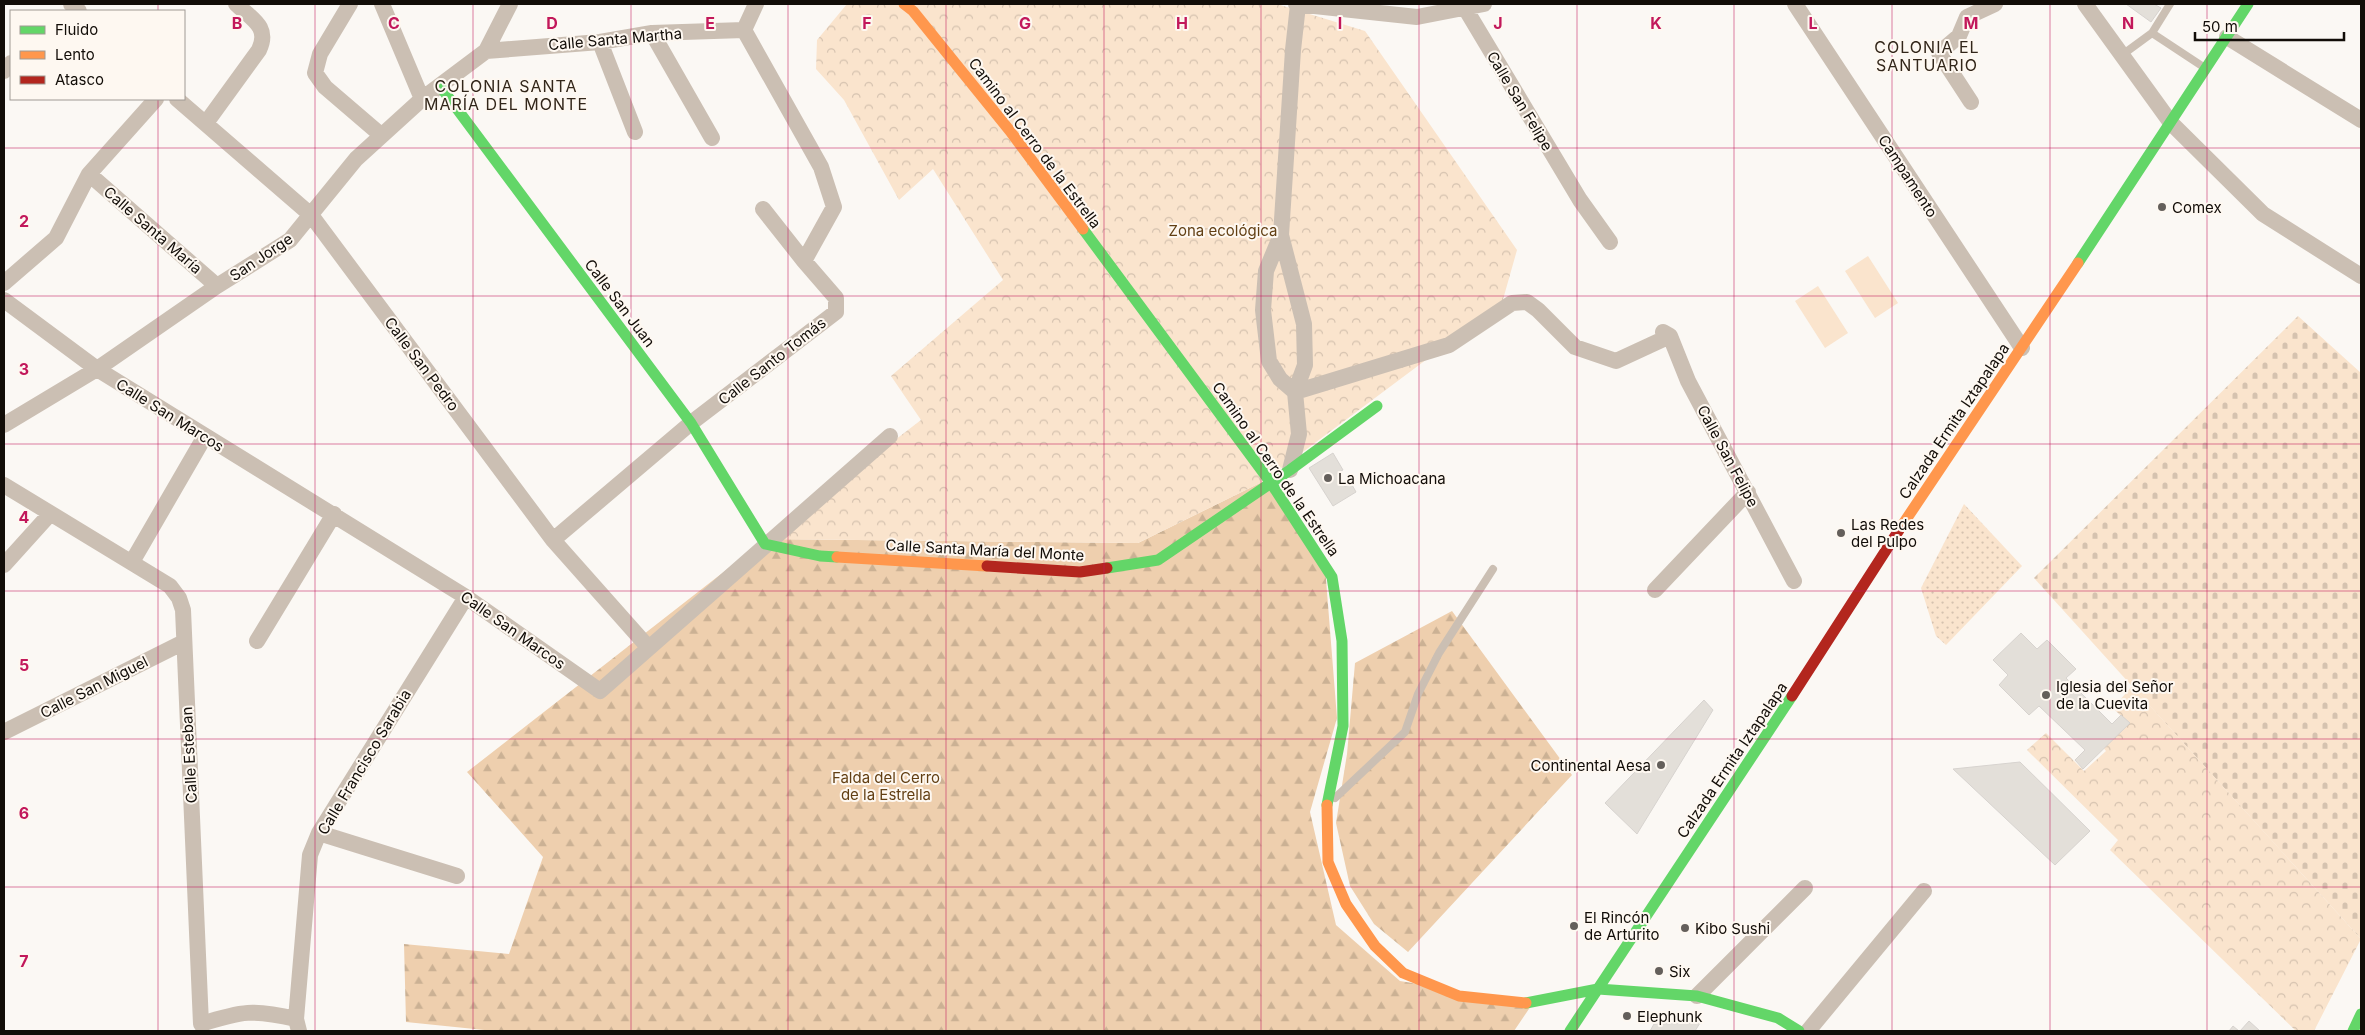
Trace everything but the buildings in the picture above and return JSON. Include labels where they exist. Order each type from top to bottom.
[{"type":"street","points":[[206,123],[259,50],[264,40],[262,29],[236,4]]},
{"type":"street","points":[[350,4],[320,54],[315,72],[325,87],[381,136]]},
{"type":"street","points":[[382,4],[422,99]]},
{"type":"street","points":[[486,50],[510,4]]},
{"type":"street","points":[[756,4],[744,30],[786,109],[821,167],[834,207],[804,261],[763,209]]},
{"type":"street","name":"Camino al Cerro de la Estrella","points":[[904,4],[913,11],[1010,131],[1270,483],[1332,577],[1342,641],[1343,726],[1327,804],[1328,862],[1346,904],[1375,946],[1403,973],[1458,996],[1531,1003],[1598,989],[1697,996],[1778,1018],[1799,1031]]},
{"type":"street","points":[[1296,392],[1280,379],[1269,361],[1263,310],[1266,272],[1281,235],[1297,4],[1346,6],[1417,17],[1484,4]]},
{"type":"street","name":"Campamento","points":[[1795,4],[2022,348]]},
{"type":"street","points":[[1971,102],[1939,52],[1959,36],[1962,10],[1995,4]]},
{"type":"street","points":[[2085,4],[2171,123],[2263,214],[2361,276]]},
{"type":"street","name":"Calzada Ermita Iztapalapa","points":[[1570,1031],[1833,634],[1919,498],[2022,348],[2248,4]]},
{"type":"street","name":"Calle San Felipe","points":[[1465,8],[1580,200],[1610,242]]},
{"type":"street","name":"Calle Santa Martha","points":[[486,50],[600,42],[652,33],[744,30]]},
{"type":"street","points":[[652,33],[712,138]]},
{"type":"street","points":[[2227,36],[2361,120]]},
{"type":"street","points":[[600,42],[635,132]]},
{"type":"street","name":"San Jorge","points":[[4,426],[97,369],[217,286],[290,240],[356,159],[422,99],[486,50]]},
{"type":"street","name":"Calle San Juan","points":[[440,86],[691,424],[765,544]]},
{"type":"street","points":[[4,283],[56,238],[89,174],[155,100]]},
{"type":"street","name":"Calle San Pedro","points":[[178,100],[311,215],[553,540],[648,647]]},
{"type":"street","name":"Calle Santa María","points":[[89,174],[217,286]]},
{"type":"street","points":[[1281,235],[1290,263],[1304,324],[1305,366],[1296,392],[1299,434],[1290,470]]},
{"type":"street","name":"Calle Santo Tomás","points":[[553,540],[691,424],[836,312],[836,298],[804,261]]},
{"type":"street","name":"Calle San Marcos","points":[[4,300],[97,369],[466,597],[600,691],[890,436]]},
{"type":"street","name":"Calle San Felipe","points":[[1296,392],[1449,345],[1512,303],[1527,302],[1538,310],[1575,347],[1616,361],[1666,334],[1688,381],[1794,581]]},
{"type":"street","name":"Calle Santa María del Monte","points":[[765,544],[820,556],[1080,572],[1158,560],[1290,470],[1377,406]]},
{"type":"street","points":[[132,562],[205,436]]},
{"type":"street","name":"Calle Esteban","points":[[4,485],[170,586],[179,598],[183,610],[201,1024],[238,1012],[267,1012],[298,1025]]},
{"type":"street","points":[[1655,590],[1748,492]]},
{"type":"street","points":[[4,565],[50,514]]},
{"type":"street","points":[[257,641],[334,514]]},
{"type":"street","name":"Calle Francisco Sarabia","points":[[298,1025],[310,855],[320,833],[466,597]]},
{"type":"street","name":"Calle San Miguel","points":[[4,732],[184,642]]},
{"type":"street","points":[[320,833],[457,876]]},
{"type":"street","points":[[1697,996],[1805,888]]},
{"type":"street","points":[[1808,1031],[1924,891]]},
{"type":"street","points":[[2353,1031],[2361,1014]]},
{"type":"lane","points":[[2122,55],[2152,33],[2170,4]]},
{"type":"lane","points":[[2152,33],[2206,69]]},
{"type":"lane","points":[[1327,804],[1377,760],[1405,732],[1418,694],[1438,653],[1493,569]]},
{"type":"green space","name":"Zona ecológica","points":[[847,4],[1277,4],[1365,31],[1517,250],[1502,303],[1264,481],[1138,543],[766,539],[921,420],[891,376],[1003,280],[933,169],[899,200],[844,100],[816,69],[817,40]]},
{"type":"green space","points":[[1868,256],[1898,303],[1875,318],[1845,271]]},
{"type":"green space","points":[[1818,286],[1848,333],[1825,348],[1795,301]]},
{"type":"green space","points":[[2298,316],[2361,373],[2361,939],[2034,578]]},
{"type":"green space","name":"Falda del Cerro de la Estrella","points":[[1264,481],[1325,567],[1337,718],[1310,812],[1336,925],[1400,981],[1533,1003],[1514,1031],[494,1031],[406,1022],[404,944],[509,954],[543,857],[467,772],[766,539],[1138,543]]},
{"type":"green space","points":[[1964,504],[2022,566],[1946,645],[1936,636],[1921,588]]},
{"type":"green space","points":[[1452,611],[1572,775],[1408,952],[1374,924],[1350,886],[1336,823],[1347,754],[1355,663]]},
{"type":"green space","points":[[2132,686],[2361,939],[2314,1031],[2296,1031],[2110,850],[2118,840],[2027,750],[2046,733],[2084,771],[2106,751],[2098,742],[2122,717],[2113,708]]},
{"type":"traffic: fast","points":[[2078,263],[2248,4]]},
{"type":"traffic: fast","points":[[440,86],[691,423],[765,544],[820,556],[837,557]]},
{"type":"traffic: fast","points":[[1083,229],[1271,483],[1332,577],[1342,641],[1343,726],[1327,805]]},
{"type":"traffic: fast","points":[[1107,568],[1158,560],[1290,470],[1377,406]]},
{"type":"traffic: fast","points":[[1570,1031],[1792,696]]},
{"type":"traffic: fast","points":[[1526,1003],[1598,989],[1697,996],[1778,1018],[1799,1031]]},
{"type":"traffic: fast","points":[[2353,1031],[2361,1014]]},
{"type":"traffic: slow","points":[[904,4],[913,11],[1010,131],[1083,229]]},
{"type":"traffic: slow","points":[[1899,530],[2078,263]]},
{"type":"traffic: slow","points":[[837,557],[987,566]]},
{"type":"traffic: slow","points":[[1327,805],[1328,862],[1346,904],[1375,946],[1403,973],[1459,996],[1526,1003]]},
{"type":"traffic: jam","points":[[1792,696],[1899,530]]},
{"type":"traffic: jam","points":[[987,566],[1080,572],[1107,568]]},
{"type":"place","name":"Comex","points":[[2162,207]]},
{"type":"place","name":"La Michoacana","points":[[1328,478]]},
{"type":"place","name":"Las Redes del Pulpo","points":[[1841,533]]},
{"type":"place","name":"Iglesia del Señor de la Cuevita","points":[[2046,695]]},
{"type":"place","name":"Continental Aesa","points":[[1661,765]]},
{"type":"place","name":"El Rincón de Arturito","points":[[1574,926]]},
{"type":"place","name":"Kibo Sushi","points":[[1685,928]]},
{"type":"place","name":"Six","points":[[1659,971]]},
{"type":"place","name":"Elephunk","points":[[1627,1016]]},
{"type":"district","name":"COLONIA EL SANTUARIO","points":[[1927,56]]},
{"type":"district","name":"COLONIA SANTA MARÍA DEL MONTE","points":[[506,95]]}]
